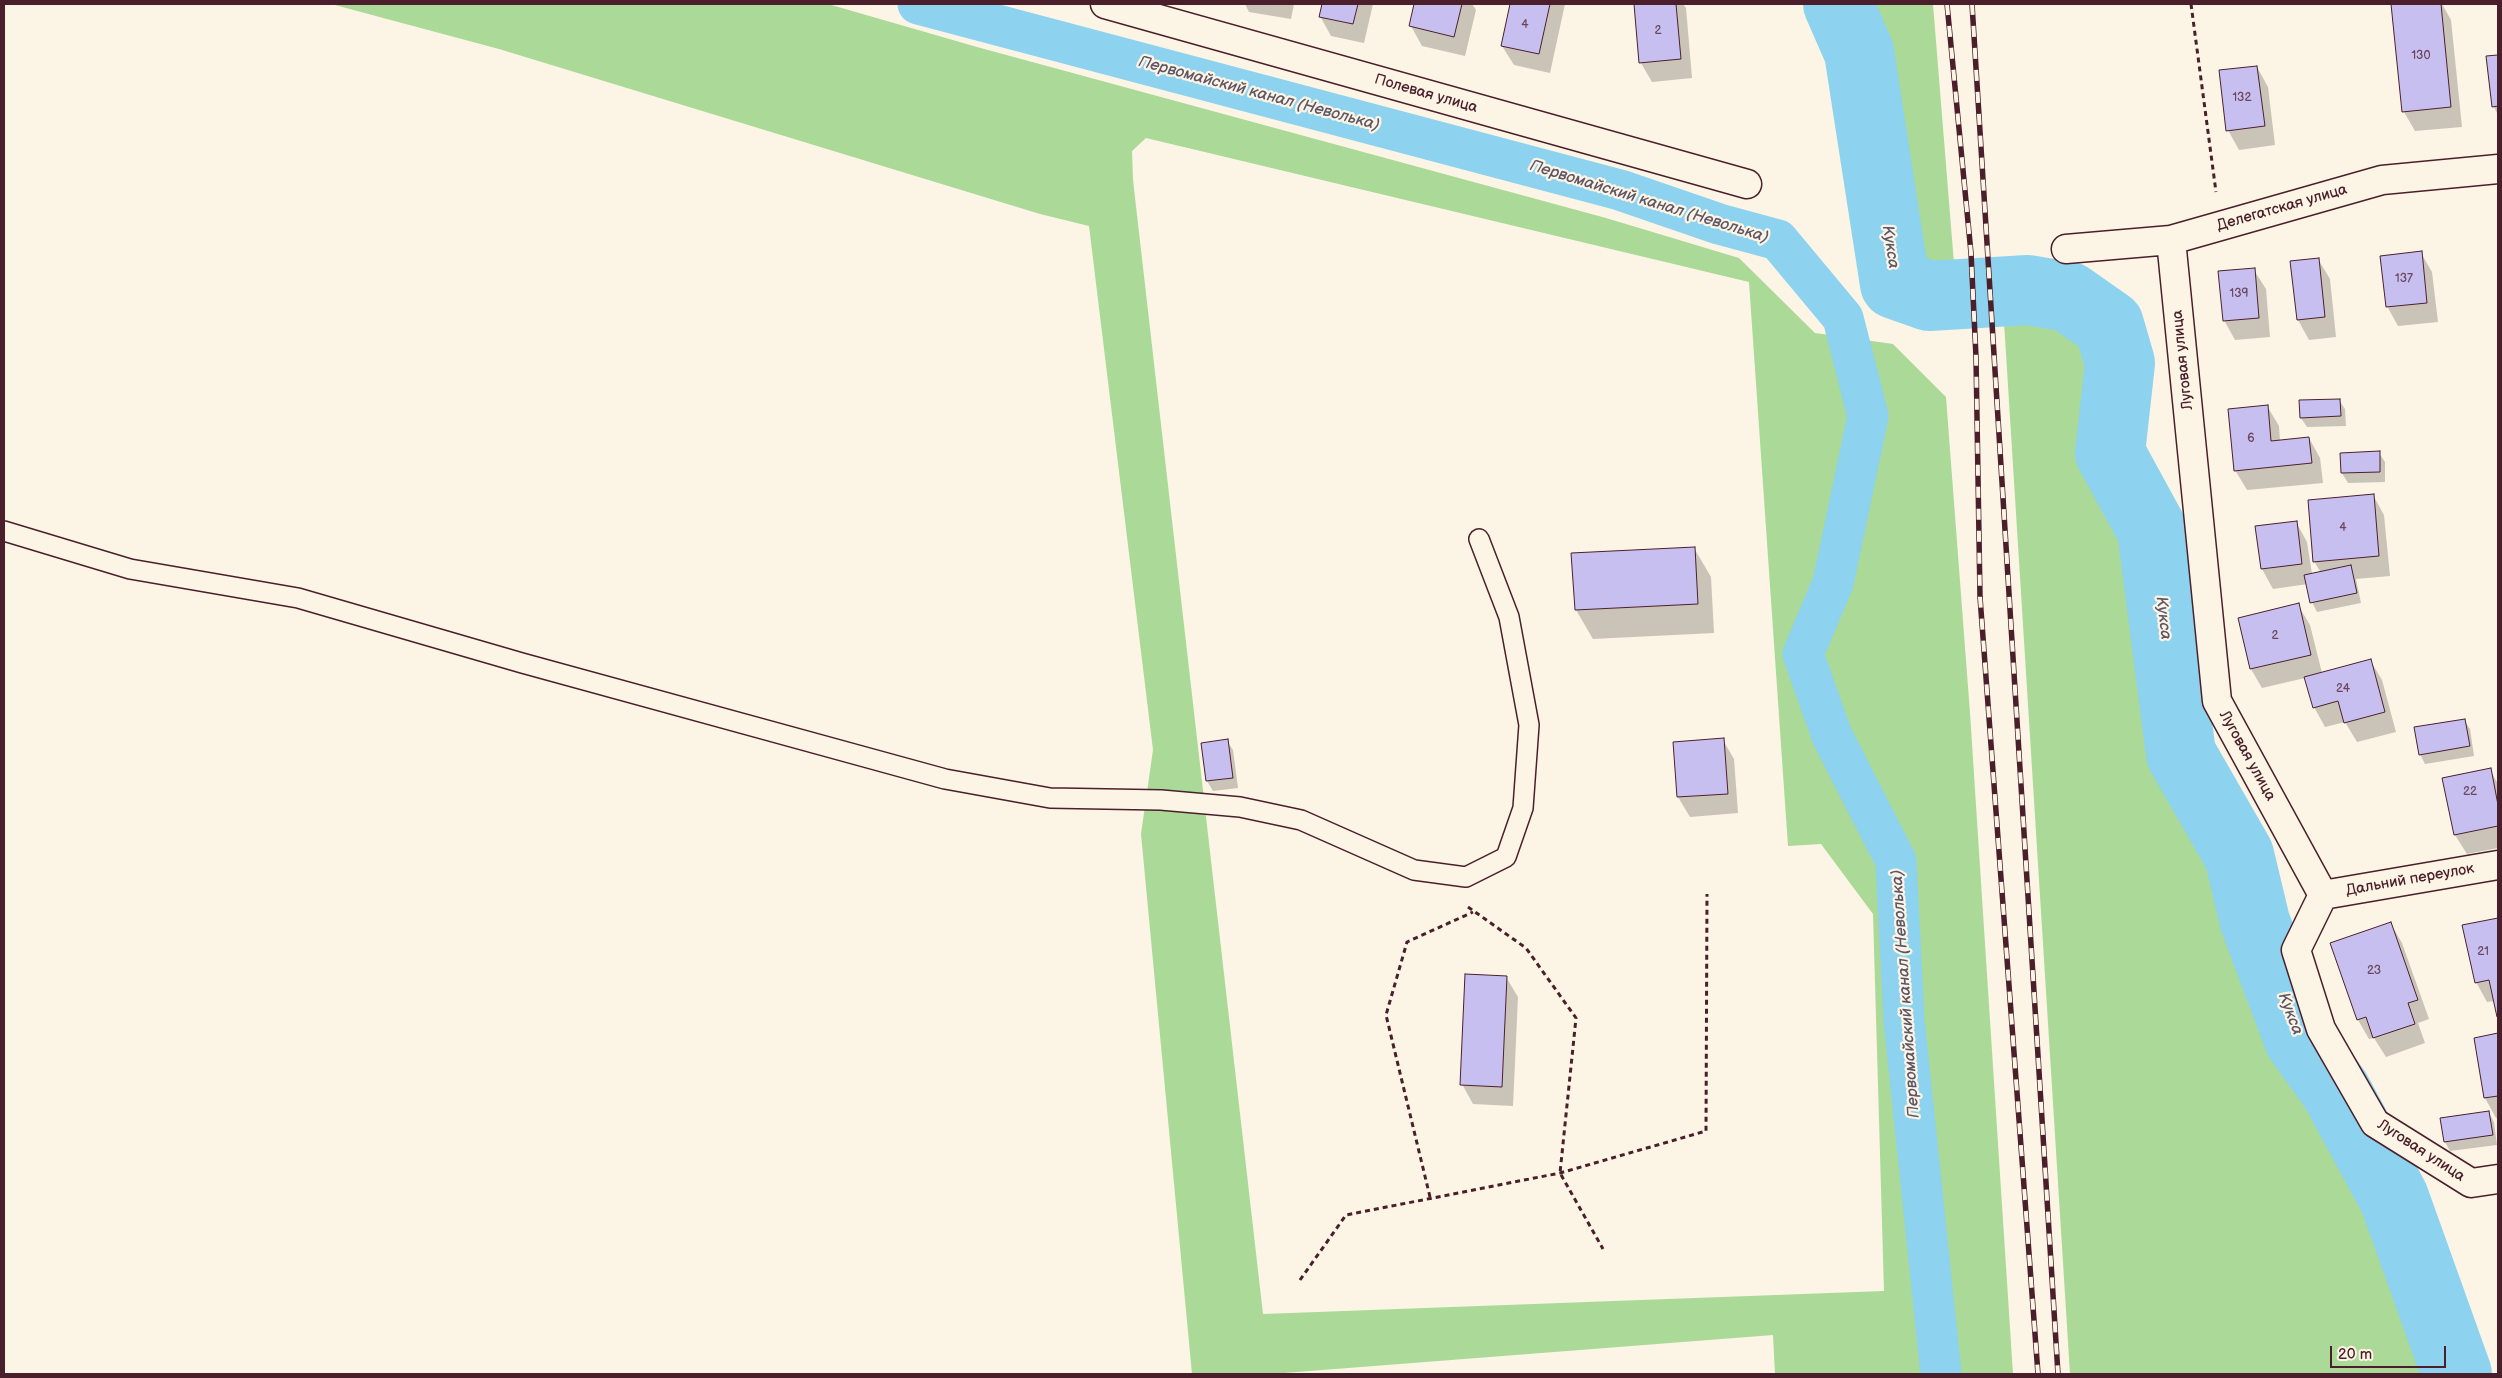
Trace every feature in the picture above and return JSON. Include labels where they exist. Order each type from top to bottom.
[{"type":"street","name":"Полевая улица","points":[[1105,4],[1747,184]]},
{"type":"street","name":"Делегатская улица","points":[[2066,249],[2171,240],[2382,180],[2498,169]]},
{"type":"street","name":"Луговая улица","points":[[2171,240],[2216,701],[2323,894],[2296,950],[2321,1029],[2375,1123],[2471,1183],[2498,1179]]},
{"type":"street","name":"Дальний переулок","points":[[2323,894],[2498,865]]},
{"type":"lane","points":[[4,531],[130,569],[298,598],[522,663],[945,779],[1050,798],[1161,800],[1240,807],[1300,820],[1414,870],[1466,877],[1506,857],[1523,808],[1529,725],[1509,617],[1479,539]]},
{"type":"path","points":[[2190,4],[2221,225]]},
{"type":"path","points":[[1300,1280],[1346,1215],[1560,1173],[1706,1131],[1707,894]]},
{"type":"path","points":[[1466,906],[1526,948],[1576,1018],[1560,1173],[1603,1249]]},
{"type":"path","points":[[1430,1197],[1386,1015],[1408,942],[1473,911]]},
{"type":"green space","points":[[331,4],[828,4],[977,47],[1606,218],[1739,258],[1815,333],[1893,344],[1946,397],[1970,713],[2013,1374],[1775,1374],[1773,1335],[1271,1374],[1192,1374],[1141,834],[1153,750],[1089,226],[1040,214],[499,49]],"holes":[[[1146,138],[1749,282],[1788,846],[1821,844],[1873,914],[1884,1291],[1263,1314],[1133,180],[1132,151]]]},
{"type":"green space","points":[[1860,4],[1933,4],[1955,276],[1930,275],[1902,260]]},
{"type":"green space","points":[[2004,322],[2041,324],[2080,335],[2107,358],[2098,450],[2137,544],[2163,757],[2230,863],[2244,922],[2283,1052],[2321,1093],[2384,1206],[2441,1374],[2070,1374]]},
{"type":"building","points":[[1322,4],[1358,4],[1353,24],[1319,17]]},
{"type":"building","points":[[1414,4],[1462,4],[1454,37],[1409,26]]},
{"type":"building","points":[[1510,4],[1550,4],[1539,54],[1501,46]]},
{"type":"building","points":[[1634,4],[1676,4],[1681,59],[1639,63]]},
{"type":"building","points":[[2391,4],[2441,4],[2451,107],[2402,112]]},
{"type":"building","points":[[2498,55],[2498,106],[2492,107],[2486,56]]},
{"type":"building","points":[[2257,66],[2265,126],[2226,131],[2219,70]]},
{"type":"building","points":[[2422,251],[2427,303],[2386,307],[2380,256]]},
{"type":"building","points":[[2319,258],[2325,317],[2297,320],[2290,261]]},
{"type":"building","points":[[2255,268],[2259,318],[2223,321],[2218,271]]},
{"type":"building","points":[[2340,399],[2341,416],[2300,418],[2299,400]]},
{"type":"building","points":[[2268,405],[2271,441],[2309,437],[2312,463],[2234,471],[2228,409]]},
{"type":"building","points":[[2380,451],[2380,472],[2341,473],[2340,453]]},
{"type":"building","points":[[2374,494],[2379,556],[2313,562],[2308,500]]},
{"type":"building","points":[[2297,521],[2302,564],[2261,569],[2255,526]]},
{"type":"building","points":[[1695,547],[1698,604],[1575,610],[1571,553]]},
{"type":"building","points":[[2351,565],[2357,593],[2310,603],[2304,575]]},
{"type":"building","points":[[2299,603],[2311,655],[2250,669],[2238,618]]},
{"type":"building","points":[[2371,659],[2385,712],[2344,723],[2338,701],[2313,708],[2304,677]]},
{"type":"building","points":[[2465,719],[2470,746],[2419,755],[2414,727]]},
{"type":"building","points":[[1724,738],[1728,794],[1677,797],[1673,742]]},
{"type":"building","points":[[1228,739],[1233,778],[1206,781],[1201,743]]},
{"type":"building","points":[[2491,768],[2498,805],[2498,826],[2454,835],[2442,778]]},
{"type":"building","points":[[2498,918],[2497,1017],[2489,980],[2475,983],[2462,925]]},
{"type":"building","points":[[2391,922],[2418,1000],[2408,1003],[2415,1024],[2373,1038],[2366,1017],[2357,1020],[2330,943]]},
{"type":"building","points":[[1465,974],[1507,976],[1502,1087],[1460,1085]]},
{"type":"building","points":[[2498,1033],[2498,1096],[2484,1098],[2474,1038]]},
{"type":"building","points":[[2489,1111],[2493,1135],[2444,1142],[2440,1118]]},
{"type":"waterway","name":"Первомайский канал (Неволька)","points":[[918,4],[1620,190],[1719,224],[1778,240],[1843,318],[1868,416],[1833,583],[1803,654],[1832,736],[1896,861],[1904,1020],[1941,1374]]},
{"type":"waterway","name":"Кукса","points":[[1838,4],[1859,52],[1895,284],[1929,296],[2028,290],[2069,297],[2109,325],[2120,363],[2110,453],[2152,530],[2181,754],[2239,855],[2255,922],[2299,1039],[2336,1091],[2394,1198],[2457,1374]]},
{"type":"railway","points":[[1947,4],[1971,253],[1976,357],[1980,597],[2038,1374]]},
{"type":"railway","points":[[1972,4],[2058,1374]]}]
